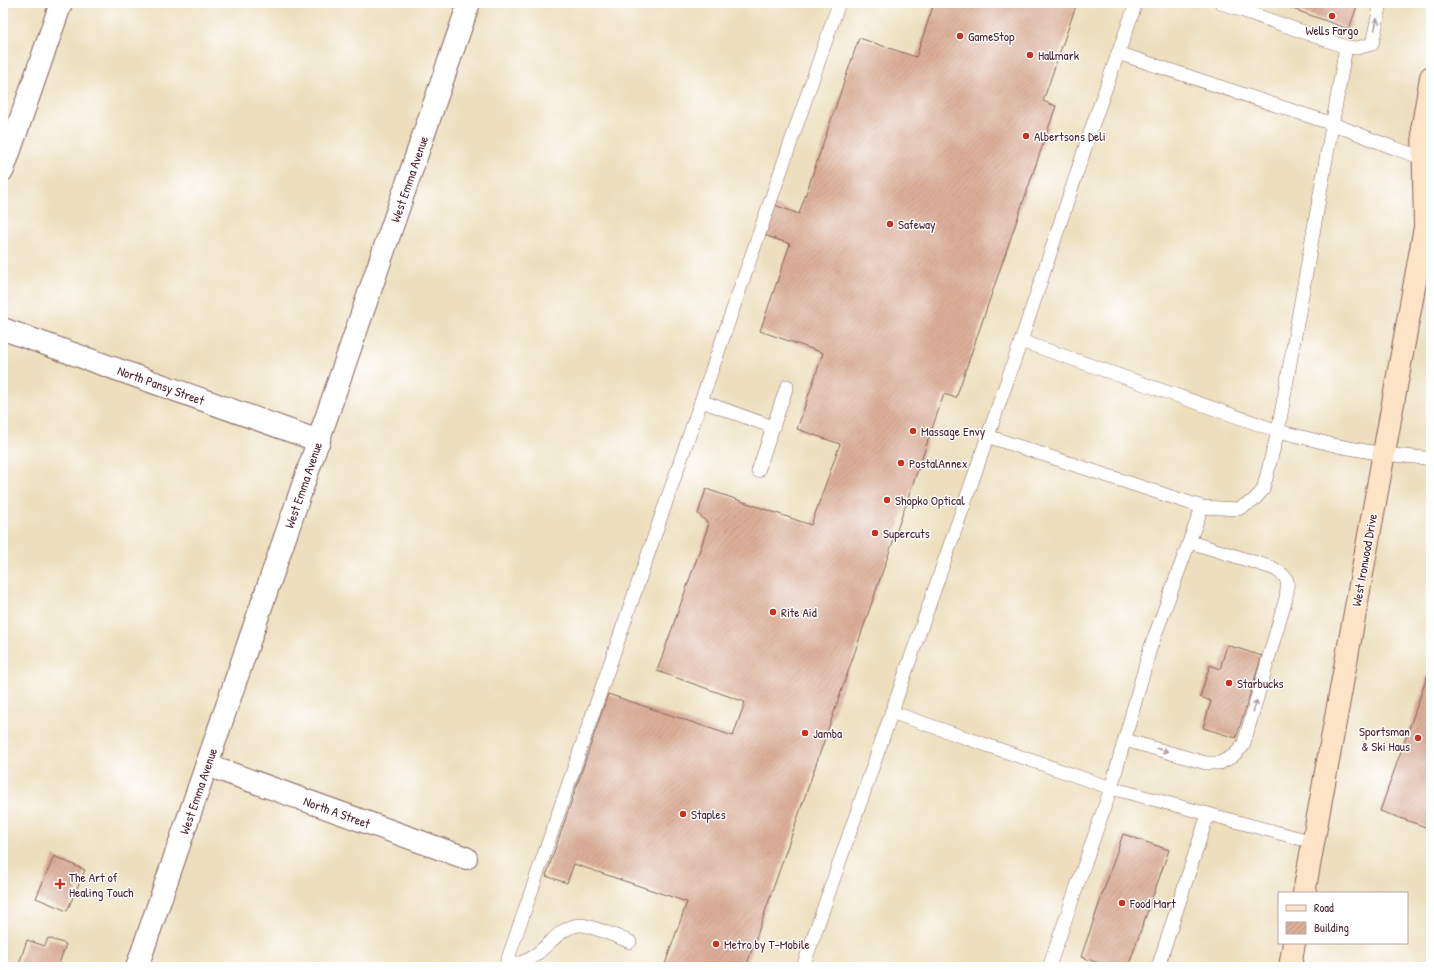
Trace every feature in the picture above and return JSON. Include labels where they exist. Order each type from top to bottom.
[{"type":"street","points":[[3,170],[61,3]]},
{"type":"street","name":"West Emma Avenue","points":[[137,967],[469,3]]},
{"type":"street","name":"West Ironwood Drive","points":[[1304,892],[1383,454],[1429,224],[1423,125],[1431,77]]},
{"type":"street","name":"North Pansy Street","points":[[3,329],[318,441]]},
{"type":"street","name":"North A Street","points":[[207,765],[466,858]]},
{"type":"street","points":[[1290,967],[1294,944]]},
{"type":"lane","points":[[630,942],[582,924],[568,927],[526,962],[506,965],[839,3]]},
{"type":"lane","points":[[803,967],[1136,3]]},
{"type":"lane","points":[[1221,3],[1346,47],[1357,48],[1372,44],[1381,3]]},
{"type":"lane","points":[[987,436],[1202,507],[1238,509],[1253,501],[1263,490],[1278,431],[1318,197],[1333,124],[1346,47]]},
{"type":"lane","points":[[1118,53],[1333,124],[1424,158]]},
{"type":"lane","points":[[1020,341],[1278,431],[1338,446],[1383,454],[1425,458],[1431,460]]},
{"type":"lane","points":[[758,471],[787,386]]},
{"type":"lane","points":[[701,401],[773,427]]},
{"type":"lane","points":[[1049,967],[1111,788],[1150,649],[1202,507]]},
{"type":"lane","points":[[1125,740],[1206,763],[1220,763],[1233,756],[1243,746],[1286,598],[1287,582],[1284,575],[1273,568],[1190,542]]},
{"type":"lane","points":[[891,712],[1111,788],[1313,842]]},
{"type":"lane","points":[[1158,967],[1208,814]]},
{"type":"building","points":[[934,3],[1077,3],[1043,101],[1056,106],[956,398],[944,394],[746,967],[664,967],[687,902],[574,864],[567,883],[546,876],[608,694],[733,736],[745,702],[657,671],[709,524],[698,514],[706,489],[811,525],[840,444],[797,429],[823,353],[760,331],[790,244],[761,234],[772,204],[799,214],[859,38],[916,57]]},
{"type":"building","name":"Wells Fargo","points":[[1276,3],[1358,3],[1349,29]]},
{"type":"building","name":"Starbucks","points":[[1227,645],[1262,656],[1236,738],[1203,728],[1211,701],[1200,697],[1210,665],[1220,669]]},
{"type":"building","name":"Sportsman & Ski Haus","points":[[1431,666],[1431,829],[1380,811]]},
{"type":"building","points":[[1123,834],[1169,850],[1128,967],[1110,967],[1081,957]]},
{"type":"building","name":"The Art of Healing Touch","points":[[54,856],[85,870],[67,911],[36,898]]},
{"type":"building","points":[[48,938],[66,944],[58,967],[18,967],[27,940],[45,946]]},
{"type":"place","name":"Wells Fargo","points":[[1332,16]]},
{"type":"place","name":"GameStop","points":[[960,36]]},
{"type":"place","name":"Hallmark","points":[[1030,55]]},
{"type":"place","name":"Albertsons Deli","points":[[1026,136]]},
{"type":"place","name":"Safeway","points":[[890,224]]},
{"type":"place","name":"Massage Envy","points":[[913,431]]},
{"type":"place","name":"PostalAnnex","points":[[901,463]]},
{"type":"place","name":"Shopko Optical","points":[[887,500]]},
{"type":"place","name":"Supercuts","points":[[875,533]]},
{"type":"place","name":"Rite Aid","points":[[773,612]]},
{"type":"place","name":"Starbucks","points":[[1229,683]]},
{"type":"place","name":"Jamba","points":[[805,733]]},
{"type":"place","name":"Sportsman & Ski Haus","points":[[1418,738]]},
{"type":"place","name":"Staples","points":[[683,814]]},
{"type":"place","name":"The Art of Healing Touch","points":[[60,884]]},
{"type":"place","name":"Food Mart","points":[[1122,903]]},
{"type":"place","name":"Metro by T-Mobile","points":[[716,944]]}]
